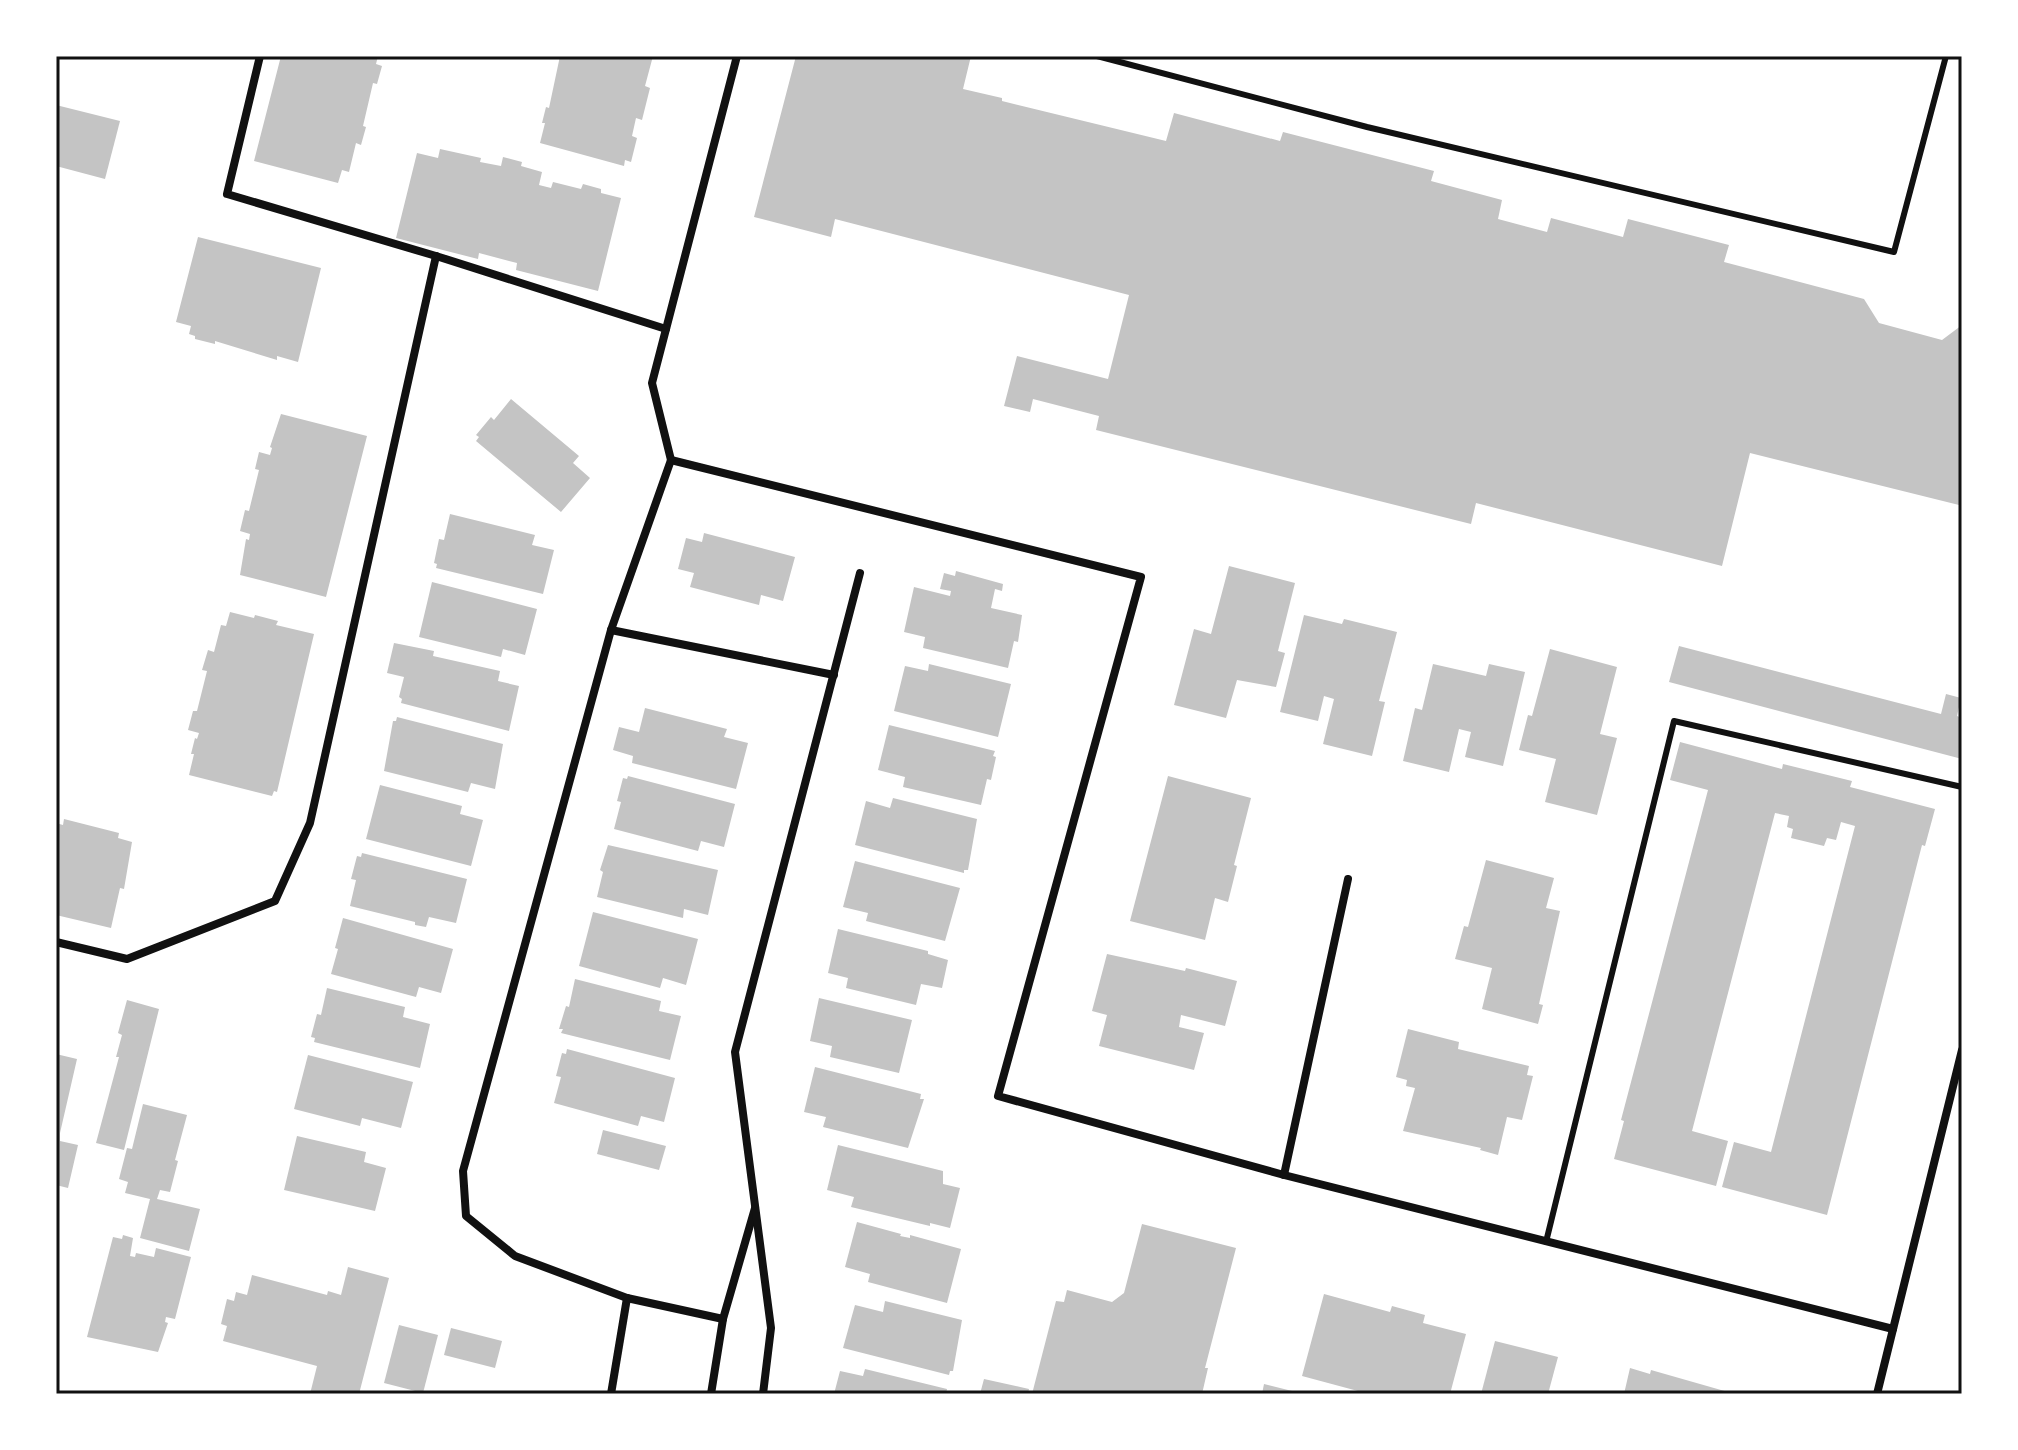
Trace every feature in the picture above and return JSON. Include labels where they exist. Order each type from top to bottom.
[{"type":"street","points":[[260,56],[227,194],[666,329]]},
{"type":"street","points":[[723,1319],[627,1298],[515,1256],[466,1216],[463,1171],[611,630],[671,460],[652,383],[737,56]]},
{"type":"street","points":[[56,942],[127,959],[275,901],[310,823],[436,256]]},
{"type":"street","points":[[671,460],[1141,577],[998,1096],[1284,1175],[1893,1329]]},
{"type":"street","points":[[763,1394],[771,1328],[735,1052],[860,573]]},
{"type":"street","points":[[611,630],[834,675]]},
{"type":"street","points":[[1284,1175],[1348,879]]},
{"type":"street","points":[[1877,1394],[1962,1050]]},
{"type":"street","points":[[711,1394],[723,1319],[756,1203]]},
{"type":"street","points":[[611,1394],[627,1298]]},
{"type":"lane","points":[[1097,56],[1367,127],[1894,252],[1946,56]]},
{"type":"lane","points":[[1546,1242],[1674,721],[1962,787]]},
{"type":"building","points":[[281,56],[378,56],[376,64],[382,66],[377,84],[373,83],[361,145],[356,143],[349,172],[342,170],[338,183],[254,161]]},
{"type":"building","points":[[560,56],[653,56],[645,86],[650,88],[642,120],[636,118],[632,136],[637,138],[631,162],[625,160],[624,166],[540,143],[545,123],[542,123],[546,107],[549,108]]},
{"type":"building","points":[[796,56],[971,56],[963,89],[1002,98],[1002,101],[1166,141],[1174,113],[1280,141],[1283,132],[1434,171],[1431,181],[1502,200],[1498,219],[1547,232],[1551,218],[1623,237],[1628,219],[1729,245],[1724,262],[1864,299],[1879,323],[1942,340],[1962,325],[1962,504],[1750,453],[1722,566],[1476,503],[1471,524],[1096,430],[1099,416],[1033,399],[1030,412],[1004,406],[1017,356],[1108,379],[1129,295],[835,219],[831,237],[754,217]]},
{"type":"building","points":[[56,105],[120,121],[105,179],[56,166]]},
{"type":"building","points":[[440,149],[501,166],[503,157],[522,162],[521,166],[542,172],[539,185],[551,188],[553,182],[581,189],[583,184],[621,198],[598,291],[516,270],[517,263],[479,253],[478,259],[396,238],[417,153],[438,158]]},
{"type":"building","points":[[198,237],[321,268],[298,362],[277,356],[277,360],[215,341],[215,344],[195,339],[189,334],[191,326],[176,322]]},
{"type":"building","points":[[511,399],[579,456],[573,463],[590,478],[561,512],[476,441],[479,437],[476,435],[491,417],[494,420]]},
{"type":"building","points":[[281,414],[367,436],[326,597],[240,575],[246,539],[249,540],[250,534],[240,531],[245,510],[249,511],[259,470],[255,469],[259,452],[270,455]]},
{"type":"building","points":[[450,514],[535,535],[532,545],[554,550],[543,594],[436,568],[437,564],[434,563],[439,539],[444,540]]},
{"type":"building","points":[[704,533],[795,557],[783,601],[761,595],[759,605],[690,587],[694,573],[678,569],[686,538],[702,542]]},
{"type":"building","points":[[1229,566],[1295,583],[1278,651],[1285,653],[1276,687],[1237,680],[1226,718],[1174,705],[1194,629],[1211,634]]},
{"type":"building","points":[[956,571],[1003,584],[1002,591],[995,589],[991,608],[1022,615],[1018,642],[1014,641],[1008,668],[923,648],[925,637],[904,632],[914,587],[950,596],[951,591],[940,589],[944,573],[955,576]]},
{"type":"building","points":[[432,582],[537,609],[525,655],[503,649],[501,657],[419,637]]},
{"type":"building","points":[[230,612],[278,621],[276,625],[314,634],[277,792],[274,791],[272,796],[189,775],[194,754],[191,754],[199,733],[188,730],[193,711],[197,711],[207,671],[202,670],[208,650],[214,652],[221,625],[226,626]]},
{"type":"building","points":[[1304,615],[1342,624],[1344,619],[1397,632],[1379,701],[1385,702],[1372,756],[1323,744],[1334,699],[1324,696],[1318,721],[1280,712]]},
{"type":"building","points":[[394,643],[434,651],[433,656],[500,671],[498,681],[519,686],[509,731],[401,703],[399,697],[404,677],[387,673]]},
{"type":"building","points":[[1679,646],[1941,714],[1946,694],[1961,698],[1957,716],[1962,718],[1962,759],[1669,682]]},
{"type":"building","points":[[1550,649],[1617,667],[1600,734],[1617,738],[1597,815],[1545,802],[1556,759],[1519,750],[1528,715],[1532,716]]},
{"type":"building","points":[[929,664],[1011,684],[998,737],[894,711],[905,666],[928,671]]},
{"type":"building","points":[[1433,664],[1486,676],[1489,664],[1525,672],[1503,766],[1465,757],[1471,732],[1459,729],[1449,772],[1403,761],[1415,708],[1422,710]]},
{"type":"building","points":[[645,708],[727,729],[724,737],[748,743],[736,789],[632,763],[633,756],[613,750],[619,727],[639,732]]},
{"type":"building","points":[[397,717],[503,744],[495,789],[471,783],[468,792],[384,771],[393,721]]},
{"type":"building","points":[[889,725],[995,751],[991,780],[987,779],[981,805],[903,787],[905,777],[878,770]]},
{"type":"building","points":[[1680,742],[1782,769],[1783,764],[1852,781],[1850,787],[1935,809],[1925,846],[1922,845],[1827,1215],[1722,1187],[1734,1142],[1771,1152],[1855,826],[1841,822],[1836,840],[1827,838],[1824,846],[1791,838],[1793,829],[1787,827],[1789,816],[1775,813],[1692,1131],[1728,1141],[1716,1186],[1614,1159],[1624,1121],[1621,1120],[1708,790],[1670,780]]},
{"type":"building","points":[[628,776],[735,804],[724,847],[701,841],[698,851],[614,829],[623,778],[627,779]]},
{"type":"building","points":[[1168,776],[1251,798],[1228,902],[1215,898],[1205,940],[1130,921]]},
{"type":"building","points":[[380,785],[462,806],[460,814],[483,820],[471,866],[366,839]]},
{"type":"building","points":[[893,798],[977,819],[968,870],[964,873],[855,845],[866,801],[890,808]]},
{"type":"building","points":[[64,819],[119,833],[118,838],[132,842],[124,889],[120,888],[111,928],[56,915],[56,823],[63,825]]},
{"type":"building","points":[[608,845],[718,870],[708,915],[684,909],[683,918],[597,897],[603,872],[600,870]]},
{"type":"building","points":[[362,853],[467,879],[456,923],[429,917],[426,927],[350,906],[356,880],[351,879],[357,856],[361,857]]},
{"type":"building","points":[[1486,860],[1554,878],[1546,908],[1560,911],[1539,1004],[1543,1005],[1538,1024],[1482,1009],[1492,968],[1455,959],[1464,926],[1468,927]]},
{"type":"building","points":[[855,861],[960,888],[945,941],[866,921],[868,913],[843,907]]},
{"type":"building","points":[[593,912],[698,939],[686,985],[663,978],[660,988],[579,966]]},
{"type":"building","points":[[343,918],[453,949],[441,993],[419,987],[416,997],[331,974]]},
{"type":"building","points":[[838,929],[928,951],[928,954],[948,960],[942,988],[921,984],[916,1005],[846,988],[848,978],[828,973]]},
{"type":"building","points":[[1107,954],[1237,981],[1225,1026],[1181,1015],[1179,1027],[1204,1033],[1194,1070],[1099,1046],[1107,1015],[1092,1011]]},
{"type":"building","points":[[575,979],[661,1001],[659,1011],[681,1016],[670,1060],[561,1033],[563,1029],[559,1029],[566,1006],[569,1007]]},
{"type":"building","points":[[327,988],[405,1007],[403,1017],[430,1024],[420,1068],[314,1042],[315,1038],[311,1037],[317,1014],[321,1015]]},
{"type":"building","points":[[819,998],[912,1020],[899,1073],[830,1057],[832,1046],[810,1041]]},
{"type":"building","points":[[127,1000],[159,1009],[124,1150],[96,1143],[119,1057],[116,1057],[122,1035],[118,1033]]},
{"type":"building","points":[[1408,1029],[1459,1042],[1458,1049],[1529,1066],[1527,1075],[1533,1076],[1522,1120],[1507,1117],[1498,1155],[1481,1148],[1403,1131],[1415,1088],[1406,1086],[1407,1080],[1396,1077]]},
{"type":"building","points":[[567,1049],[675,1078],[664,1122],[641,1116],[638,1126],[554,1103],[561,1077],[556,1076],[562,1053],[566,1054]]},
{"type":"building","points":[[56,1054],[77,1059],[60,1133],[60,1141],[78,1145],[68,1188],[56,1185]]},
{"type":"building","points":[[308,1055],[413,1082],[401,1128],[362,1118],[360,1126],[294,1109]]},
{"type":"building","points":[[815,1067],[921,1094],[920,1099],[924,1099],[908,1148],[823,1127],[826,1117],[804,1112]]},
{"type":"building","points":[[143,1104],[187,1115],[170,1192],[160,1190],[157,1199],[200,1209],[189,1251],[140,1238],[150,1199],[125,1193],[128,1182],[119,1179],[127,1148],[132,1149]]},
{"type":"building","points":[[603,1130],[666,1146],[659,1170],[597,1154]]},
{"type":"building","points":[[297,1136],[366,1152],[364,1162],[386,1168],[375,1211],[284,1190]]},
{"type":"building","points":[[838,1145],[943,1171],[943,1184],[960,1188],[950,1228],[851,1207],[854,1197],[827,1190]]},
{"type":"building","points":[[857,1222],[900,1236],[910,1238],[910,1235],[961,1249],[947,1303],[868,1282],[870,1274],[845,1267]]},
{"type":"building","points":[[1142,1224],[1236,1248],[1205,1368],[1208,1368],[1202,1394],[1032,1394],[1056,1301],[1064,1302],[1067,1290],[1112,1302],[1124,1293]]},
{"type":"building","points":[[123,1235],[133,1238],[130,1256],[135,1257],[136,1253],[154,1257],[156,1248],[191,1257],[175,1319],[166,1317],[165,1322],[168,1323],[158,1352],[87,1337],[113,1237],[122,1239]]},
{"type":"building","points":[[348,1267],[389,1278],[359,1394],[310,1394],[317,1366],[223,1341],[227,1326],[221,1324],[227,1299],[234,1301],[236,1292],[247,1295],[252,1275],[327,1295],[328,1291],[341,1295]]},
{"type":"building","points":[[1324,1294],[1390,1312],[1392,1306],[1425,1315],[1423,1323],[1466,1334],[1450,1394],[1369,1394],[1302,1376]]},
{"type":"building","points":[[885,1301],[962,1320],[953,1371],[949,1375],[843,1348],[855,1305],[883,1312]]},
{"type":"building","points":[[399,1325],[438,1335],[423,1393],[384,1383]]},
{"type":"building","points":[[451,1328],[502,1341],[495,1368],[444,1355]]},
{"type":"building","points":[[1495,1341],[1558,1357],[1548,1394],[1481,1394]]},
{"type":"building","points":[[1630,1368],[1650,1374],[1651,1370],[1735,1394],[1624,1394]]},
{"type":"building","points":[[865,1369],[947,1389],[946,1394],[834,1394],[840,1371],[863,1376]]},
{"type":"building","points":[[984,1379],[1029,1389],[1028,1394],[980,1394]]},
{"type":"building","points":[[1264,1384],[1300,1393],[1300,1394],[1262,1394]]}]
